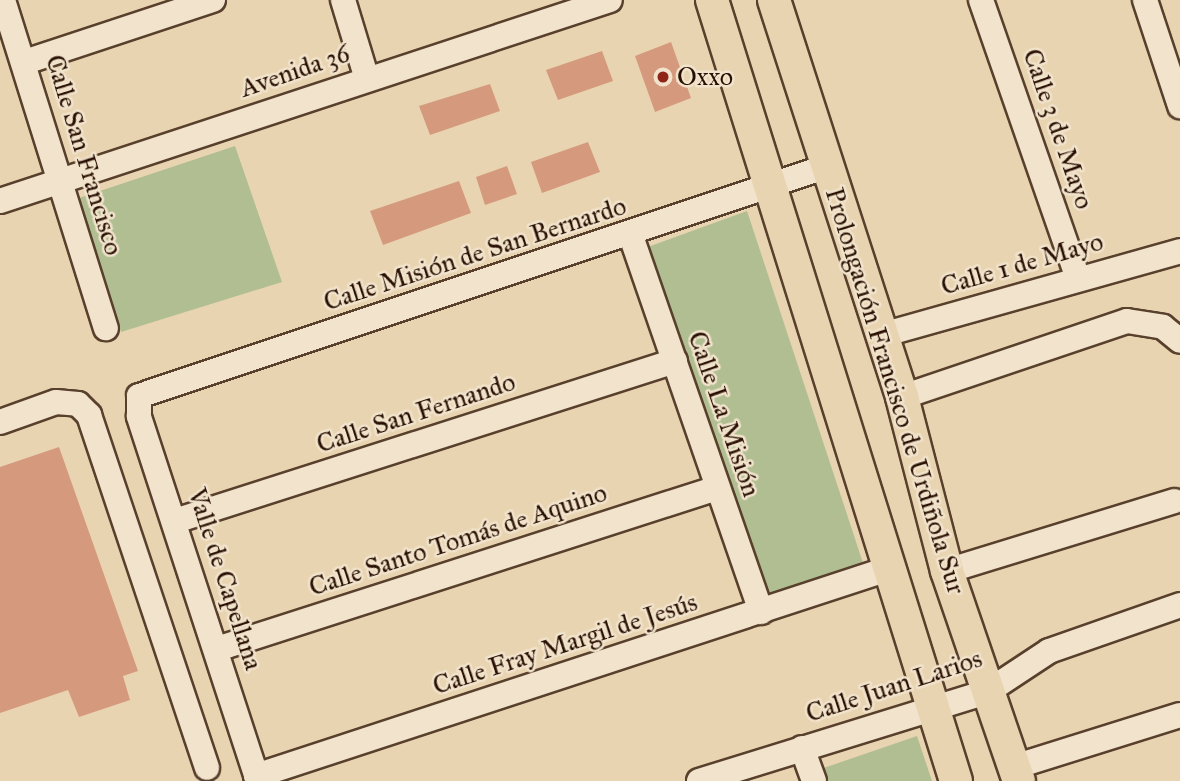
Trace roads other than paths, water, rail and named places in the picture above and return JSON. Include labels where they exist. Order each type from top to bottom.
[{"type":"main road","points":[[712,0],[775,186],[891,568],[928,708],[956,781]]},
{"type":"main road","name":"Prolongación Francisco de Urdiñola Sur","points":[[774,0],[902,397],[947,571],[1016,774]]},
{"type":"street","name":"Calle San Francisco","points":[[3,0],[25,62],[106,328]]},
{"type":"street","points":[[25,62],[212,0]]},
{"type":"street","points":[[343,0],[367,79]]},
{"type":"street","name":"Avenida 36","points":[[0,201],[610,0]]},
{"type":"street","name":"Calle 3 de Mayo","points":[[981,0],[1078,278]]},
{"type":"street","points":[[1145,0],[1180,106]]},
{"type":"street","name":"Calle Misión de San Bernardo","points":[[139,396],[631,236],[828,166]]},
{"type":"street","name":"Calle La Misión","points":[[631,236],[761,611]]},
{"type":"street","name":"Calle 1 de Mayo","points":[[881,335],[1180,251]]},
{"type":"street","points":[[902,397],[1128,321],[1163,327],[1180,341]]},
{"type":"street","name":"Calle San Fernando","points":[[175,521],[675,361]]},
{"type":"street","name":"Valle de Capellana","points":[[139,396],[139,416],[257,778]]},
{"type":"street","points":[[0,422],[57,402],[78,404],[89,415],[207,768]]},
{"type":"street","name":"Calle Santo Tomás de Aquino","points":[[217,649],[717,488]]},
{"type":"street","points":[[947,571],[1174,501]]},
{"type":"street","name":"Calle Fray Margil de Jesús","points":[[257,778],[891,568]]},
{"type":"street","name":"Calle Juan Larios","points":[[699,781],[928,708],[987,692],[1059,646],[1180,605]]},
{"type":"street","points":[[1016,774],[1180,715]]},
{"type":"street","points":[[802,748],[814,781]]},
{"type":"place","name":"Oxxo","points":[[663,77]]}]
